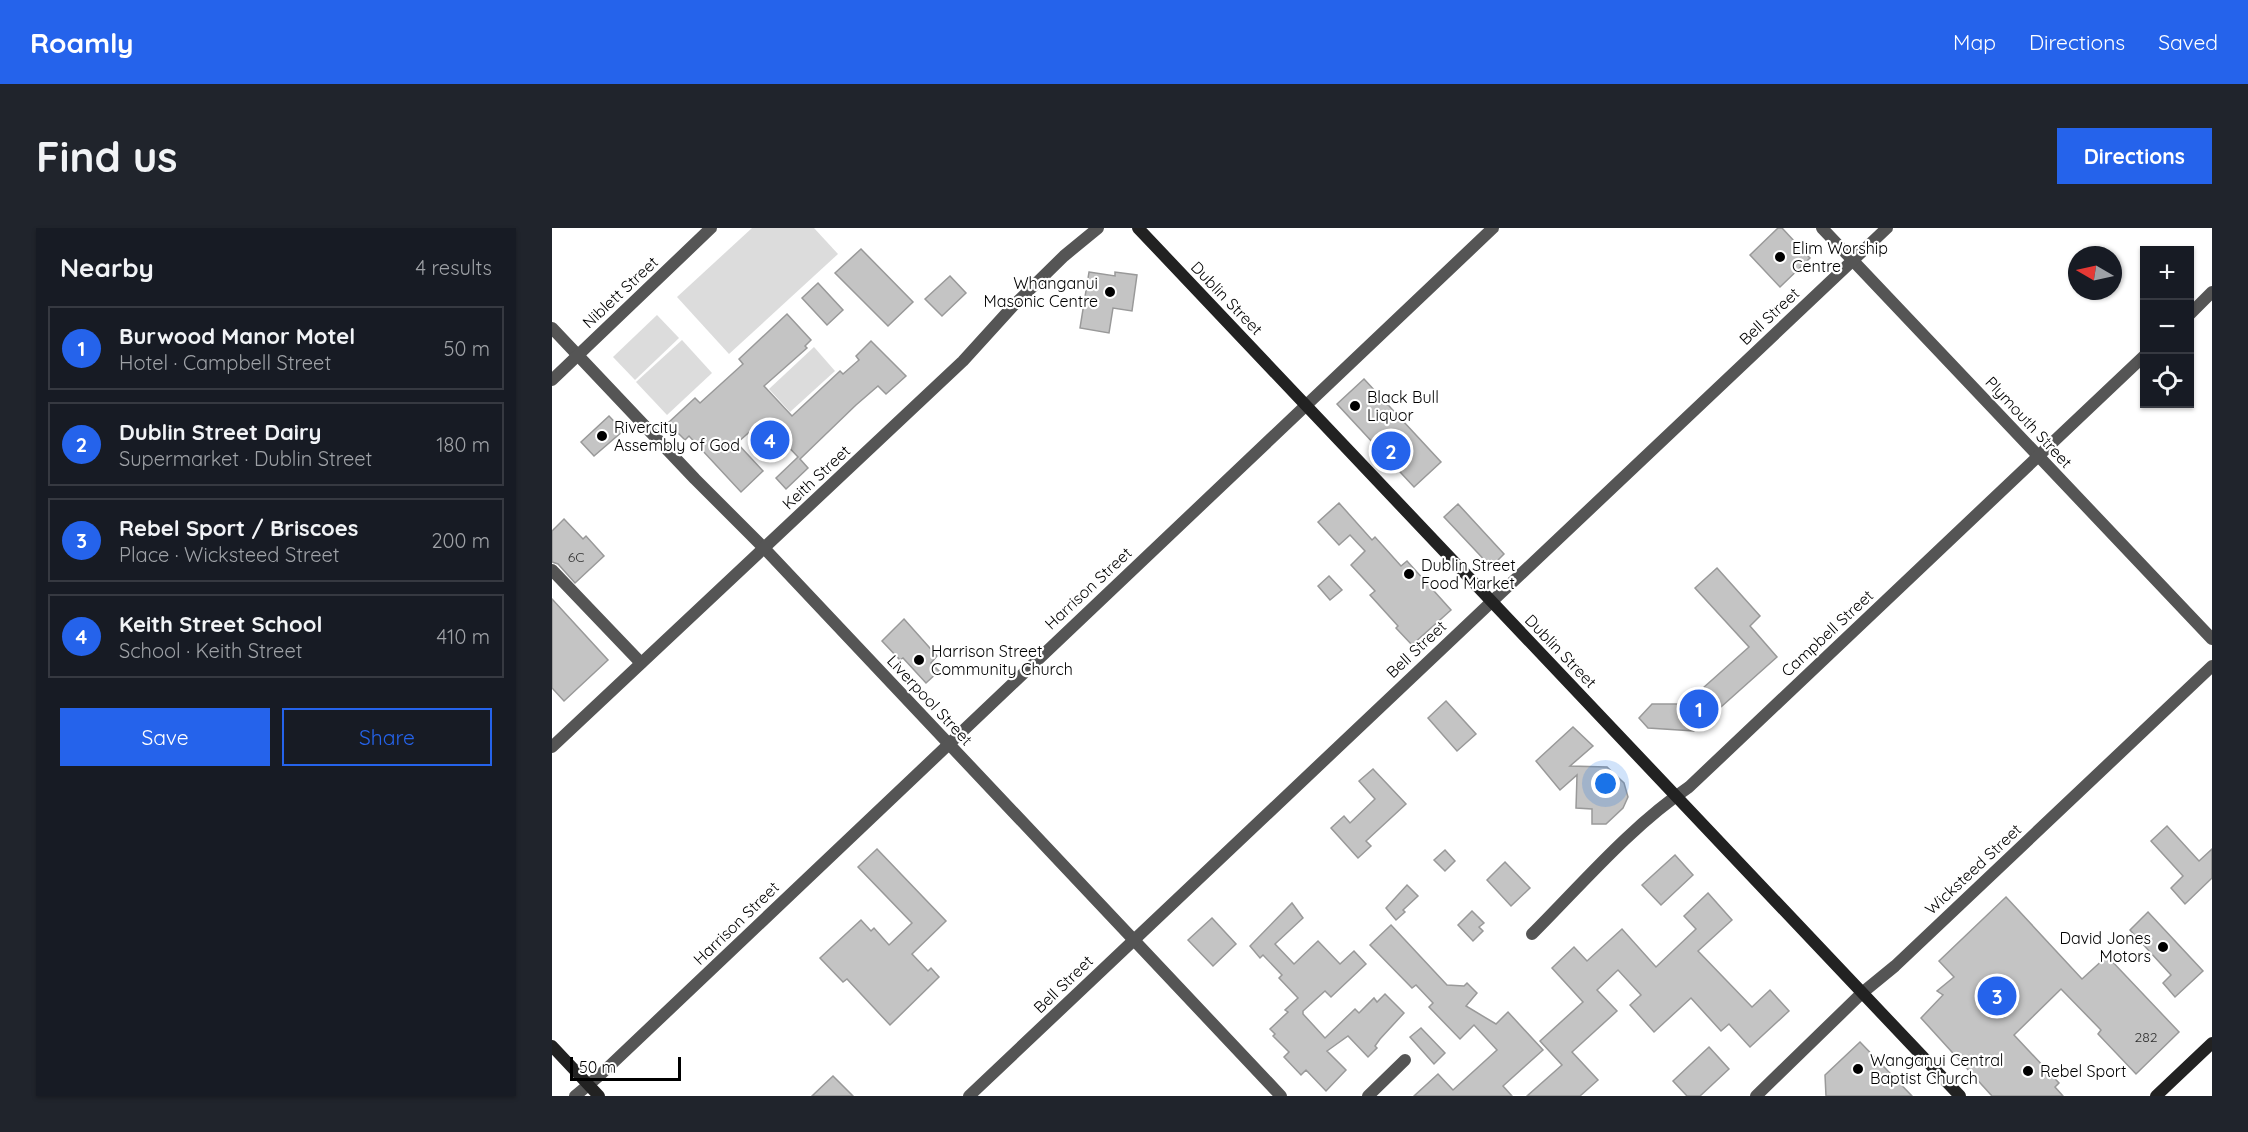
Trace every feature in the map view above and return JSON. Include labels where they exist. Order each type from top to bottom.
[{"type":"main road","name":"Dublin Street","points":[[1137,228],[1960,1096]]},
{"type":"main road","points":[[2156,1096],[2212,1043]]},
{"type":"main road","points":[[552,1046],[598,1096]]},
{"type":"street","name":"Niblett Street","points":[[552,380],[711,228]]},
{"type":"street","name":"Keith Street","points":[[552,747],[963,361],[1012,306],[1098,228]]},
{"type":"street","name":"Harrison Street","points":[[575,1096],[1493,228]]},
{"type":"street","name":"Plymouth Street","points":[[1822,228],[2212,639]]},
{"type":"street","name":"Bell Street","points":[[969,1096],[1887,228]]},
{"type":"street","points":[[2194,310],[2212,292]]},
{"type":"street","name":"Liverpool Street","points":[[552,328],[695,479],[764,548],[1281,1096]]},
{"type":"street","name":"Campbell Street","points":[[1532,934],[1625,841],[1706,770],[2140,361]]},
{"type":"street","points":[[552,570],[641,663]]},
{"type":"street","name":"Wicksteed Street","points":[[1756,1096],[1862,993],[1894,966],[2212,666]]},
{"type":"street","points":[[1368,1096],[1405,1060]]},
{"type":"shaded area","points":[[752,228],[814,228],[838,254],[729,354],[677,297]]},
{"type":"shaded area","points":[[657,315],[679,338],[635,380],[613,357]]},
{"type":"shaded area","points":[[682,340],[712,373],[667,415],[636,382]]},
{"type":"shaded area","points":[[814,347],[835,371],[790,412],[769,389]]},
{"type":"building","name":"Elim Worship Centre","points":[[1778,228],[1782,228],[1810,258],[1780,287],[1750,255]]},
{"type":"building","points":[[861,249],[913,302],[888,326],[835,273]]},
{"type":"building","name":"Whanganui Masonic Centre","points":[[1089,272],[1115,276],[1115,272],[1137,275],[1132,311],[1113,308],[1109,333],[1080,328]]},
{"type":"building","points":[[950,276],[966,293],[942,316],[925,299]]},
{"type":"building","points":[[818,283],[843,310],[827,325],[802,298]]},
{"type":"building","points":[[787,314],[811,340],[805,346],[807,348],[764,386],[792,416],[840,371],[843,374],[859,360],[856,356],[871,341],[906,376],[886,394],[878,386],[856,405],[800,459],[808,468],[786,489],[776,478],[798,457],[763,420],[737,443],[763,471],[741,492],[689,436],[685,440],[668,423],[695,398],[700,403],[743,364],[739,359]]},
{"type":"building","points":[[1364,379],[1441,462],[1414,487],[1337,404]]},
{"type":"building","name":"Rivercity Assembly of God","points":[[609,416],[623,431],[594,456],[581,442]]},
{"type":"building","points":[[1339,503],[1372,540],[1375,537],[1401,566],[1407,561],[1451,610],[1412,645],[1370,595],[1375,591],[1351,565],[1365,551],[1350,535],[1339,545],[1318,522]]},
{"type":"building","points":[[1458,504],[1504,554],[1491,567],[1444,517]]},
{"type":"building","points":[[564,519],[583,539],[586,536],[604,556],[575,583],[558,564],[552,562],[552,531]]},
{"type":"building","points":[[1717,568],[1760,616],[1750,626],[1777,657],[1694,731],[1648,728],[1639,718],[1652,704],[1685,704],[1749,647],[1695,588]]},
{"type":"building","points":[[1329,576],[1342,590],[1330,600],[1318,586]]},
{"type":"building","points":[[552,599],[608,660],[564,701],[552,688]]},
{"type":"building","points":[[904,619],[937,656],[931,663],[939,671],[926,683],[903,658],[900,660],[882,641]]},
{"type":"building","points":[[1446,701],[1476,734],[1457,751],[1428,718]]},
{"type":"building","points":[[1573,727],[1593,746],[1570,766],[1607,767],[1624,783],[1628,797],[1623,808],[1606,824],[1592,824],[1592,809],[1576,808],[1577,775],[1560,790],[1536,761]]},
{"type":"building","points":[[1373,769],[1406,804],[1366,841],[1371,846],[1358,858],[1331,828],[1344,816],[1350,823],[1375,799],[1359,781]]},
{"type":"building","points":[[2167,826],[2199,861],[2212,849],[2212,878],[2185,904],[2171,888],[2183,876],[2151,841]]},
{"type":"building","points":[[877,849],[946,921],[912,954],[928,971],[931,968],[939,977],[890,1025],[847,979],[843,982],[820,958],[861,920],[871,931],[874,928],[889,945],[912,923],[858,867]]},
{"type":"building","points":[[1445,850],[1455,861],[1445,871],[1434,860]]},
{"type":"building","points":[[1675,855],[1693,875],[1661,905],[1642,885]]},
{"type":"building","points":[[1505,862],[1530,888],[1511,906],[1487,880]]},
{"type":"building","points":[[1407,885],[1418,896],[1396,920],[1386,908]]},
{"type":"building","points":[[1708,893],[1732,920],[1698,951],[1752,1007],[1770,990],[1789,1011],[1750,1047],[1729,1024],[1721,1031],[1691,998],[1654,1032],[1630,1005],[1641,995],[1618,970],[1597,990],[1617,1011],[1572,1052],[1598,1080],[1580,1096],[1527,1096],[1562,1065],[1540,1041],[1583,1002],[1552,968],[1574,947],[1587,961],[1622,929],[1656,967],[1696,929],[1684,916]]},
{"type":"building","points":[[2006,897],[2082,979],[2107,956],[2179,1032],[2136,1074],[2098,1034],[2101,1030],[2061,989],[2014,1035],[2059,1083],[2055,1087],[2063,1096],[1992,1096],[1921,1018],[1943,995],[1937,991],[1954,977],[1939,961]]},
{"type":"building","points":[[1292,903],[1303,918],[1275,944],[1294,964],[1318,941],[1340,964],[1354,951],[1366,964],[1331,997],[1325,991],[1303,1011],[1303,1014],[1325,1038],[1355,1009],[1359,1013],[1374,998],[1377,1002],[1385,994],[1404,1013],[1380,1039],[1375,1046],[1377,1048],[1368,1057],[1348,1036],[1327,1051],[1346,1070],[1326,1091],[1306,1070],[1301,1075],[1284,1057],[1289,1052],[1273,1036],[1275,1034],[1270,1029],[1288,1012],[1285,1010],[1298,998],[1279,978],[1282,975],[1263,955],[1260,958],[1250,946]]},
{"type":"building","points":[[1472,911],[1484,923],[1479,927],[1483,931],[1473,941],[1458,925]]},
{"type":"building","name":"David Jones Motors","points":[[2148,912],[2203,971],[2175,997],[2163,983],[2171,975],[2130,930]]},
{"type":"building","points":[[1212,918],[1236,944],[1213,966],[1188,940]]},
{"type":"building","points":[[1391,925],[1447,985],[1464,986],[1467,983],[1477,993],[1466,1006],[1496,1024],[1508,1012],[1543,1050],[1503,1086],[1512,1096],[1414,1096],[1438,1074],[1453,1090],[1497,1050],[1474,1025],[1460,1039],[1429,1007],[1433,1003],[1416,985],[1412,988],[1370,945]]},
{"type":"building","points":[[1421,1028],[1445,1053],[1434,1064],[1410,1037]]},
{"type":"building","name":"Wanganui Central Baptist Church","points":[[1860,1042],[1912,1096],[1826,1096],[1825,1075]]},
{"type":"building","points":[[1709,1047],[1729,1069],[1700,1096],[1687,1096],[1673,1081]]},
{"type":"building","points":[[833,1076],[853,1096],[812,1096]]},
{"type":"place","name":"Elim Worship Centre","points":[[1780,257]]},
{"type":"place","name":"Whanganui Masonic Centre","points":[[1110,292]]},
{"type":"place","name":"Black Bull Liquor","points":[[1355,406]]},
{"type":"place","name":"Rivercity Assembly of God","points":[[602,436]]},
{"type":"place","name":"Keith Street School","points":[[770,440]]},
{"type":"place","name":"Dublin Street Dairy","points":[[1391,451]]},
{"type":"place","name":"Dublin Street Food Market","points":[[1409,574]]},
{"type":"place","name":"Harrison Street Community Church","points":[[919,660]]},
{"type":"place","name":"Burwood Manor Motel","points":[[1699,709]]},
{"type":"place","name":"David Jones Motors","points":[[2163,947]]},
{"type":"place","name":"Rebel Sport / Briscoes","points":[[1997,996]]},
{"type":"place","name":"Wanganui Central Baptist Church","points":[[1858,1069]]},
{"type":"place","name":"Rebel Sport","points":[[2028,1071]]}]
